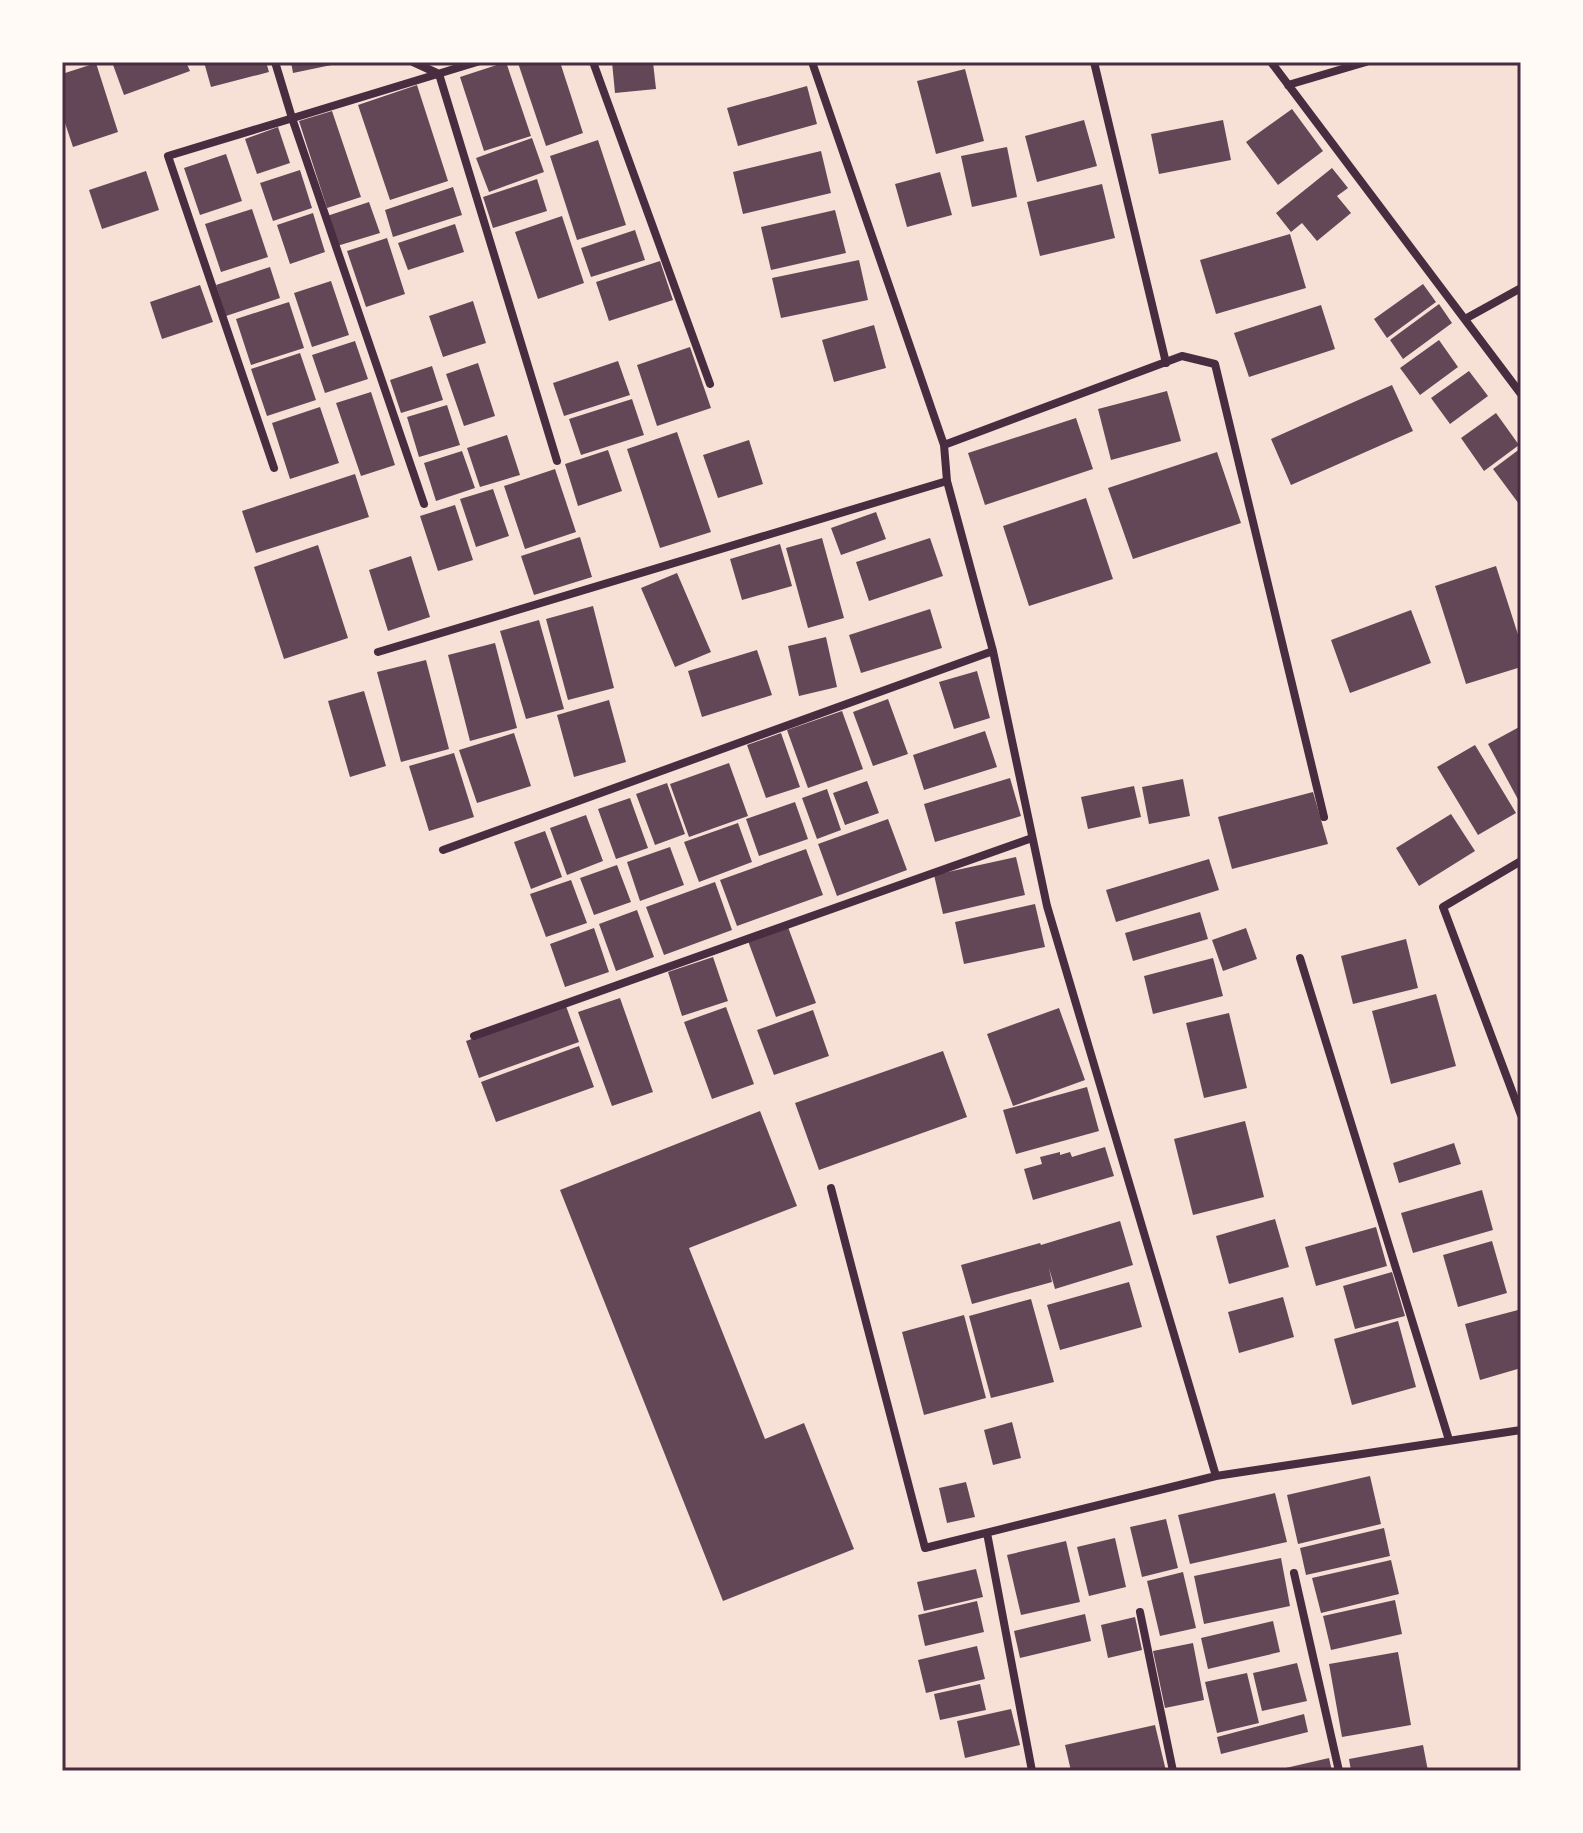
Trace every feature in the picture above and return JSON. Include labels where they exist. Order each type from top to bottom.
[{"type":"street","points":[[275,62],[424,504]]},
{"type":"street","points":[[413,62],[439,74],[557,461]]},
{"type":"street","points":[[274,468],[168,156],[477,62]]},
{"type":"street","points":[[593,62],[710,384]]},
{"type":"street","points":[[812,62],[944,445],[947,481],[993,651],[1047,906],[1216,1476]]},
{"type":"street","points":[[1094,62],[1166,363]]},
{"type":"street","points":[[1271,62],[1521,394]]},
{"type":"street","points":[[1288,85],[1366,62]]},
{"type":"street","points":[[1465,319],[1521,288]]},
{"type":"street","points":[[944,445],[1182,356],[1215,364],[1324,817]]},
{"type":"street","points":[[378,652],[947,481]]},
{"type":"street","points":[[443,850],[993,651]]},
{"type":"street","points":[[474,1036],[1032,838]]},
{"type":"street","points":[[1521,861],[1443,907],[1521,1115]]},
{"type":"street","points":[[1300,958],[1449,1440]]},
{"type":"street","points":[[831,1188],[925,1548],[1216,1476],[1521,1430]]},
{"type":"street","points":[[987,1533],[1032,1771]]},
{"type":"street","points":[[1294,1573],[1339,1771]]},
{"type":"street","points":[[1140,1612],[1173,1771]]},
{"type":"building","points":[[112,62],[186,62],[190,71],[124,95]]},
{"type":"building","points":[[204,62],[266,62],[269,72],[211,87]]},
{"type":"building","points":[[291,62],[341,62],[341,63],[293,73]]},
{"type":"building","points":[[506,62],[531,136],[484,151],[460,77]]},
{"type":"building","points":[[560,62],[583,133],[546,146],[518,63]]},
{"type":"building","points":[[612,62],[653,62],[656,89],[615,93]]},
{"type":"building","points":[[96,63],[118,132],[73,147],[62,114],[62,74]]},
{"type":"building","points":[[965,69],[984,141],[936,154],[917,81]]},
{"type":"building","points":[[417,85],[448,181],[390,200],[358,105]]},
{"type":"building","points":[[807,86],[817,124],[738,146],[727,108]]},
{"type":"building","points":[[1292,109],[1323,151],[1278,185],[1246,142]]},
{"type":"building","points":[[332,111],[361,197],[327,208],[299,121]]},
{"type":"building","points":[[1084,120],[1097,166],[1037,182],[1025,136]]},
{"type":"building","points":[[1223,120],[1231,160],[1159,174],[1151,134]]},
{"type":"building","points":[[278,127],[290,163],[257,174],[245,139]]},
{"type":"building","points":[[532,138],[544,172],[489,192],[476,158]]},
{"type":"building","points":[[598,140],[626,225],[577,240],[550,156]]},
{"type":"building","points":[[1007,147],[1017,197],[972,207],[961,156]]},
{"type":"building","points":[[821,151],[831,193],[743,214],[733,172]]},
{"type":"building","points":[[226,154],[242,201],[200,215],[184,168]]},
{"type":"building","points":[[1332,168],[1348,188],[1337,196],[1351,213],[1317,241],[1302,223],[1291,232],[1276,213]]},
{"type":"building","points":[[300,170],[312,208],[273,221],[260,183]]},
{"type":"building","points":[[146,171],[159,210],[102,229],[89,190]]},
{"type":"building","points":[[940,172],[952,215],[907,227],[895,184]]},
{"type":"building","points":[[537,179],[547,211],[493,228],[483,197]]},
{"type":"building","points":[[1102,184],[1115,238],[1040,256],[1027,202]]},
{"type":"building","points":[[453,187],[462,215],[393,237],[385,210]]},
{"type":"building","points":[[369,202],[380,233],[337,246],[327,216]]},
{"type":"building","points":[[252,209],[268,257],[221,272],[205,224]]},
{"type":"building","points":[[835,210],[846,253],[771,270],[761,227]]},
{"type":"building","points":[[313,213],[325,252],[290,264],[277,225]]},
{"type":"building","points":[[562,216],[584,283],[538,299],[515,232]]},
{"type":"building","points":[[455,224],[464,252],[408,270],[398,243]]},
{"type":"building","points":[[635,230],[645,260],[591,277],[581,248]]},
{"type":"building","points":[[1290,234],[1306,288],[1216,314],[1200,260]]},
{"type":"building","points":[[387,238],[405,294],[366,307],[347,251]]},
{"type":"building","points":[[859,260],[868,300],[781,318],[772,278]]},
{"type":"building","points":[[660,261],[673,300],[609,321],[596,282]]},
{"type":"building","points":[[270,267],[280,298],[226,316],[216,285]]},
{"type":"building","points":[[331,281],[349,335],[312,347],[294,293]]},
{"type":"building","points":[[1423,284],[1436,302],[1387,338],[1374,319]]},
{"type":"building","points":[[200,285],[213,322],[162,339],[150,302]]},
{"type":"building","points":[[473,301],[486,343],[443,357],[429,316]]},
{"type":"building","points":[[289,302],[304,348],[251,365],[236,319]]},
{"type":"building","points":[[1439,304],[1452,323],[1403,359],[1390,340]]},
{"type":"building","points":[[1321,305],[1335,349],[1249,377],[1234,333]]},
{"type":"building","points":[[874,325],[886,368],[834,382],[822,340]]},
{"type":"building","points":[[1439,340],[1458,367],[1420,395],[1400,368]]},
{"type":"building","points":[[355,341],[368,379],[325,393],[312,355]]},
{"type":"building","points":[[690,347],[711,408],[657,426],[637,365]]},
{"type":"building","points":[[300,353],[316,400],[267,416],[251,369]]},
{"type":"building","points":[[618,361],[630,395],[564,416],[553,383]]},
{"type":"building","points":[[478,363],[495,416],[464,426],[446,374]]},
{"type":"building","points":[[432,366],[443,400],[401,413],[390,380]]},
{"type":"building","points":[[1469,371],[1488,396],[1450,424],[1431,398]]},
{"type":"building","points":[[1392,385],[1413,431],[1291,485],[1271,439]]},
{"type":"building","points":[[1167,391],[1181,441],[1111,460],[1098,409]]},
{"type":"building","points":[[371,392],[395,465],[361,476],[336,403]]},
{"type":"building","points":[[632,399],[644,435],[581,455],[569,419]]},
{"type":"building","points":[[447,405],[460,445],[419,457],[407,417]]},
{"type":"building","points":[[320,407],[339,463],[290,479],[272,423]]},
{"type":"building","points":[[1496,413],[1519,445],[1484,471],[1461,438]]},
{"type":"building","points":[[1076,418],[1093,469],[985,505],[968,453]]},
{"type":"building","points":[[677,432],[711,532],[660,548],[627,449]]},
{"type":"building","points":[[507,435],[520,475],[480,487],[467,448]]},
{"type":"building","points":[[749,440],[763,484],[718,498],[703,455]]},
{"type":"building","points":[[1521,448],[1521,502],[1519,504],[1493,469]]},
{"type":"building","points":[[608,450],[622,491],[578,506],[565,464]]},
{"type":"building","points":[[462,451],[475,488],[436,501],[424,463]]},
{"type":"building","points":[[1217,452],[1241,523],[1133,559],[1108,488]]},
{"type":"building","points":[[555,469],[576,532],[525,549],[504,486]]},
{"type":"building","points":[[355,474],[369,517],[256,553],[242,511]]},
{"type":"building","points":[[493,489],[509,536],[476,547],[460,499]]},
{"type":"building","points":[[1086,498],[1113,579],[1029,606],[1003,526]]},
{"type":"building","points":[[455,505],[473,560],[438,571],[420,516]]},
{"type":"building","points":[[876,512],[886,539],[841,555],[831,528]]},
{"type":"building","points":[[580,537],[592,577],[534,595],[521,556]]},
{"type":"building","points":[[822,538],[844,618],[808,628],[786,548]]},
{"type":"building","points":[[930,538],[943,576],[869,601],[856,562]]},
{"type":"building","points":[[780,544],[792,586],[742,600],[730,559]]},
{"type":"building","points":[[318,545],[348,638],[284,659],[254,567]]},
{"type":"building","points":[[411,556],[430,617],[388,631],[369,570]]},
{"type":"building","points":[[1496,566],[1521,644],[1521,667],[1466,684],[1435,586]]},
{"type":"building","points":[[677,573],[711,652],[675,667],[641,588]]},
{"type":"building","points":[[593,606],[614,688],[568,700],[546,619]]},
{"type":"building","points":[[930,609],[942,648],[861,673],[849,635]]},
{"type":"building","points":[[1411,610],[1431,663],[1350,693],[1331,640]]},
{"type":"building","points":[[539,620],[564,709],[526,719],[500,631]]},
{"type":"building","points":[[826,637],[837,687],[799,696],[788,646]]},
{"type":"building","points":[[495,643],[517,728],[470,741],[448,655]]},
{"type":"building","points":[[757,650],[772,695],[702,717],[688,671]]},
{"type":"building","points":[[426,660],[449,749],[401,762],[377,672]]},
{"type":"building","points":[[977,671],[990,718],[954,729],[939,682]]},
{"type":"building","points":[[364,691],[386,766],[350,777],[328,701]]},
{"type":"building","points":[[888,699],[908,754],[873,766],[853,712]]},
{"type":"building","points":[[609,700],[626,762],[574,777],[557,715]]},
{"type":"building","points":[[842,711],[863,769],[808,788],[787,730]]},
{"type":"building","points":[[1521,726],[1521,805],[1488,744]]},
{"type":"building","points":[[985,731],[997,767],[924,790],[913,755]]},
{"type":"building","points":[[514,733],[531,786],[477,803],[459,750]]},
{"type":"building","points":[[781,733],[800,787],[766,798],[747,745]]},
{"type":"building","points":[[1475,745],[1516,813],[1478,835],[1437,767]]},
{"type":"building","points":[[454,753],[474,817],[429,831],[409,766]]},
{"type":"building","points":[[729,763],[748,816],[689,837],[670,784]]},
{"type":"building","points":[[1010,778],[1021,816],[935,842],[924,804]]},
{"type":"building","points":[[1183,779],[1190,816],[1149,824],[1142,787]]},
{"type":"building","points":[[867,781],[879,813],[845,825],[833,793]]},
{"type":"building","points":[[667,783],[685,834],[655,845],[636,794]]},
{"type":"building","points":[[1134,786],[1141,817],[1088,829],[1081,797]]},
{"type":"building","points":[[827,789],[841,830],[817,839],[802,798]]},
{"type":"building","points":[[1313,792],[1328,844],[1232,869],[1218,817]]},
{"type":"building","points":[[630,798],[648,848],[616,859],[598,809]]},
{"type":"building","points":[[795,802],[808,839],[759,856],[746,819]]},
{"type":"building","points":[[1451,814],[1475,851],[1419,886],[1396,848]]},
{"type":"building","points":[[586,815],[603,861],[567,875],[550,828]]},
{"type":"building","points":[[888,819],[907,870],[837,896],[818,844]]},
{"type":"building","points":[[738,823],[752,862],[699,882],[684,842]]},
{"type":"building","points":[[545,831],[562,877],[531,889],[514,842]]},
{"type":"building","points":[[670,847],[684,885],[640,901],[627,862]]},
{"type":"building","points":[[806,849],[823,895],[737,926],[720,880]]},
{"type":"building","points":[[1016,857],[1025,895],[943,914],[934,875]]},
{"type":"building","points":[[1209,859],[1219,890],[1116,922],[1106,890]]},
{"type":"building","points":[[617,865],[631,902],[594,915],[580,878]]},
{"type":"building","points":[[571,880],[587,923],[546,937],[530,894]]},
{"type":"building","points":[[715,882],[732,930],[664,955],[646,907]]},
{"type":"building","points":[[1035,904],[1045,947],[964,964],[955,922]]},
{"type":"building","points":[[637,910],[654,957],[616,971],[599,924]]},
{"type":"building","points":[[1200,912],[1208,939],[1133,961],[1125,933]]},
{"type":"building","points":[[788,927],[816,1003],[776,1017],[748,941]]},
{"type":"building","points":[[594,928],[609,972],[565,987],[550,944]]},
{"type":"building","points":[[1246,928],[1257,959],[1223,971],[1212,940]]},
{"type":"building","points":[[1406,939],[1418,988],[1353,1004],[1341,956]]},
{"type":"building","points":[[713,957],[728,1001],[682,1016],[668,972]]},
{"type":"building","points":[[1213,958],[1223,996],[1153,1014],[1144,976]]},
{"type":"building","points":[[1436,994],[1456,1066],[1391,1084],[1372,1011]]},
{"type":"building","points":[[620,998],[653,1092],[612,1106],[578,1012]]},
{"type":"building","points":[[566,1006],[579,1042],[479,1078],[466,1041]]},
{"type":"building","points":[[726,1007],[754,1084],[712,1099],[684,1022]]},
{"type":"building","points":[[1059,1008],[1085,1080],[1013,1106],[987,1034]]},
{"type":"building","points":[[813,1010],[829,1056],[774,1075],[757,1030]]},
{"type":"building","points":[[1229,1013],[1247,1088],[1204,1098],[1186,1023]]},
{"type":"building","points":[[579,1046],[594,1087],[496,1122],[481,1082]]},
{"type":"building","points":[[943,1051],[967,1117],[819,1170],[795,1103]]},
{"type":"building","points":[[1087,1087],[1099,1131],[1016,1154],[1003,1110]]},
{"type":"building","points":[[760,1111],[797,1206],[689,1248],[765,1439],[804,1423],[854,1549],[723,1601],[560,1190]]},
{"type":"building","points":[[1245,1121],[1264,1197],[1193,1215],[1174,1139]]},
{"type":"building","points":[[1454,1143],[1461,1164],[1399,1183],[1393,1163]]},
{"type":"building","points":[[1105,1147],[1114,1176],[1033,1200],[1024,1169],[1042,1164],[1040,1157],[1070,1152],[1072,1157]]},
{"type":"building","points":[[1482,1190],[1493,1230],[1413,1253],[1401,1213]]},
{"type":"building","points":[[1275,1219],[1289,1267],[1229,1284],[1216,1236]]},
{"type":"building","points":[[1120,1221],[1133,1265],[1055,1289],[1049,1268],[1052,1282],[972,1304],[961,1265]]},
{"type":"building","points":[[1376,1227],[1387,1266],[1316,1286],[1305,1247]]},
{"type":"building","points":[[1492,1241],[1507,1293],[1458,1307],[1443,1255]]},
{"type":"building","points":[[1392,1272],[1405,1316],[1355,1329],[1343,1286]]},
{"type":"building","points":[[1129,1282],[1142,1327],[1060,1350],[1047,1305]]},
{"type":"building","points":[[1283,1297],[1294,1337],[1239,1353],[1228,1312]]},
{"type":"building","points":[[1031,1299],[1054,1382],[991,1398],[969,1316]]},
{"type":"building","points":[[1518,1310],[1521,1368],[1480,1380],[1465,1324]]},
{"type":"building","points":[[964,1315],[986,1398],[924,1415],[902,1332]]},
{"type":"building","points":[[1398,1321],[1416,1387],[1352,1405],[1334,1339]]},
{"type":"building","points":[[1012,1422],[1021,1458],[993,1465],[984,1430]]},
{"type":"building","points":[[1370,1476],[1381,1524],[1298,1544],[1287,1495]]},
{"type":"building","points":[[966,1482],[975,1517],[947,1523],[939,1488]]},
{"type":"building","points":[[1275,1493],[1287,1542],[1190,1564],[1178,1515]]},
{"type":"building","points":[[1166,1519],[1178,1568],[1142,1577],[1130,1527]]},
{"type":"building","points":[[1384,1528],[1390,1556],[1306,1575],[1300,1548]]},
{"type":"building","points":[[1115,1538],[1126,1587],[1089,1596],[1077,1547]]},
{"type":"building","points":[[1066,1541],[1080,1602],[1021,1615],[1007,1555]]},
{"type":"building","points":[[1281,1558],[1290,1606],[1204,1624],[1194,1576]]},
{"type":"building","points":[[1391,1560],[1399,1594],[1321,1613],[1312,1578]]},
{"type":"building","points":[[976,1569],[983,1597],[924,1611],[917,1582]]},
{"type":"building","points":[[1183,1572],[1196,1628],[1160,1636],[1147,1581]]},
{"type":"building","points":[[1395,1600],[1402,1634],[1331,1650],[1323,1616]]},
{"type":"building","points":[[977,1601],[984,1632],[925,1646],[918,1615]]},
{"type":"building","points":[[1085,1614],[1091,1641],[1020,1658],[1014,1631]]},
{"type":"building","points":[[1135,1617],[1142,1650],[1108,1658],[1101,1625]]},
{"type":"building","points":[[1273,1621],[1280,1652],[1208,1669],[1201,1638]]},
{"type":"building","points":[[1193,1643],[1204,1700],[1165,1708],[1153,1651]]},
{"type":"building","points":[[977,1646],[985,1679],[926,1693],[918,1660]]},
{"type":"building","points":[[1398,1652],[1411,1725],[1342,1737],[1329,1664]]},
{"type":"building","points":[[1297,1663],[1307,1701],[1262,1711],[1253,1673]]},
{"type":"building","points":[[1247,1673],[1259,1723],[1217,1733],[1205,1682]]},
{"type":"building","points":[[980,1684],[986,1710],[940,1720],[934,1694]]},
{"type":"building","points":[[1011,1709],[1020,1745],[965,1758],[957,1721]]},
{"type":"building","points":[[1304,1714],[1308,1732],[1221,1754],[1217,1737]]},
{"type":"building","points":[[1155,1725],[1166,1771],[1071,1771],[1065,1745]]},
{"type":"building","points":[[1423,1745],[1428,1771],[1351,1771],[1349,1759]]},
{"type":"building","points":[[1329,1758],[1332,1771],[1277,1771],[1277,1770]]}]
